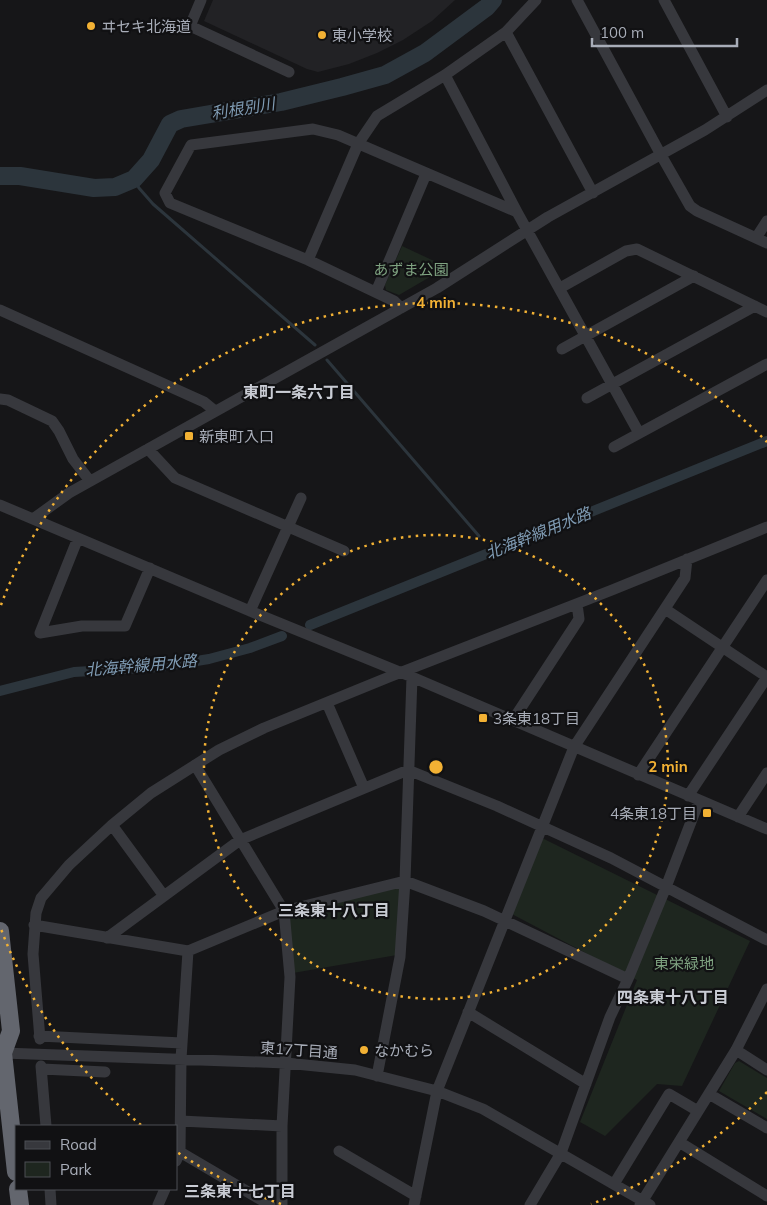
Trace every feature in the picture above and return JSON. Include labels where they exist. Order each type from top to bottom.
[{"type":"highway","points":[[0,931],[11,1031],[2,1049],[15,1163]]},
{"type":"highway","points":[[18,1190],[20,1205]]},
{"type":"street","points":[[201,0],[190,26],[289,72]]},
{"type":"street","points":[[308,260],[358,144],[377,116],[445,75],[506,32],[536,0]]},
{"type":"street","points":[[577,0],[686,200],[694,210],[767,243]]},
{"type":"street","points":[[664,0],[727,117]]},
{"type":"street","points":[[506,32],[593,192]]},
{"type":"street","points":[[445,75],[517,212],[639,433]]},
{"type":"street","points":[[33,519],[69,492],[401,308],[466,270],[528,229],[766,94]]},
{"type":"street","points":[[401,308],[394,301],[308,260],[170,203],[166,193],[191,145],[313,129],[338,135],[517,212]]},
{"type":"street","points":[[376,292],[426,174]]},
{"type":"street","points":[[756,238],[767,221]]},
{"type":"street","points":[[560,288],[626,251],[637,249],[767,312]]},
{"type":"street","points":[[562,349],[694,276]]},
{"type":"street","points":[[587,398],[755,306]]},
{"type":"street","points":[[0,310],[204,402],[215,412]]},
{"type":"street","points":[[614,447],[767,364]]},
{"type":"street","points":[[0,399],[8,400],[52,421],[73,459],[90,481]]},
{"type":"street","points":[[148,449],[175,478],[344,551]]},
{"type":"street","points":[[250,611],[301,498]]},
{"type":"street","points":[[0,505],[283,625],[407,675],[767,829]]},
{"type":"street","points":[[182,1043],[39,1038],[33,954],[34,925],[41,898],[69,865],[112,825],[151,793],[219,750],[264,728],[327,703],[407,675],[767,527]]},
{"type":"street","points":[[78,538],[40,633],[82,626],[125,626],[150,568]]},
{"type":"street","points":[[339,1151],[415,1201],[438,1091],[468,1012],[544,827],[574,747],[685,578],[687,559]]},
{"type":"street","points":[[638,775],[767,580]]},
{"type":"street","points":[[513,720],[579,619],[577,604]]},
{"type":"street","points":[[665,609],[767,677],[688,796]]},
{"type":"street","points":[[377,1076],[400,957],[405,880],[408,770],[407,675]]},
{"type":"street","points":[[327,703],[364,788]]},
{"type":"street","points":[[195,765],[284,911],[290,977],[282,1126],[282,1205]]},
{"type":"street","points":[[107,938],[240,840],[408,770],[497,806],[611,858],[767,940]]},
{"type":"street","points":[[738,817],[767,773]]},
{"type":"street","points":[[530,1205],[561,1153],[610,1017],[666,887],[699,801]]},
{"type":"street","points":[[112,825],[164,896]]},
{"type":"street","points":[[34,925],[188,951],[284,911],[405,880],[484,911],[628,979]]},
{"type":"street","points":[[188,951],[181,1059],[181,1121],[178,1157],[270,1205]]},
{"type":"street","points":[[644,1204],[679,1142],[736,1050],[767,989]]},
{"type":"street","points":[[468,1012],[586,1084]]},
{"type":"street","name":"東17丁目通","points":[[2,1049],[286,1063],[355,1070],[438,1091],[483,1109],[614,1184],[644,1204]]},
{"type":"street","points":[[736,1050],[767,1070]]},
{"type":"street","points":[[46,1125],[42,1067],[105,1072]]},
{"type":"street","points":[[614,1184],[669,1094],[698,1111]]},
{"type":"street","points":[[709,1094],[767,1128]]},
{"type":"street","points":[[181,1121],[282,1126]]},
{"type":"street","points":[[679,1142],[767,1196]]},
{"type":"street","points":[[50,1190],[51,1205]]},
{"type":"street","points":[[158,1205],[165,1190]]},
{"type":"shaded area","name":"東小学校","points":[[213,0],[455,0],[432,21],[403,40],[349,64],[318,72],[307,69],[204,21]]},
{"type":"green space","name":"あずま公園","points":[[402,246],[447,267],[399,295],[386,290],[385,285]]},
{"type":"green space","name":"東栄緑地","points":[[542,838],[750,941],[682,1086],[657,1084],[605,1136],[580,1122],[637,980],[508,912]]},
{"type":"green space","points":[[401,886],[397,955],[293,973],[288,914]]},
{"type":"green space","points":[[739,1061],[767,1078],[767,1119],[719,1091],[735,1063]]},
{"type":"waterway","name":"利根別川","points":[[0,176],[20,176],[94,188],[115,187],[134,179],[151,160],[170,124],[181,119],[281,102],[385,75],[425,53],[487,7],[493,0]]},
{"type":"waterway","points":[[134,179],[153,204],[315,345]]},
{"type":"waterway","points":[[327,360],[479,536]]},
{"type":"waterway","name":"北海幹線用水路","points":[[310,625],[767,441]]},
{"type":"waterway","name":"北海幹線用水路","points":[[0,691],[74,672],[159,667],[209,659],[250,648],[282,636]]},
{"type":"place","name":"ヰセキ北海道","points":[[91,26]]},
{"type":"place","name":"東小学校","points":[[322,35]]},
{"type":"place","name":"新東町入口","points":[[189,436]]},
{"type":"place","name":"3条東18丁目","points":[[483,718]]},
{"type":"place","name":"4条東18丁目","points":[[707,813]]},
{"type":"place","name":"なかむら","points":[[364,1050]]},
{"type":"district","name":"東町一条六丁目","points":[[299,392]]},
{"type":"district","name":"三条東十八丁目","points":[[334,910]]},
{"type":"district","name":"四条東十八丁目","points":[[673,997]]},
{"type":"district","name":"三条東十七丁目","points":[[240,1191]]}]
